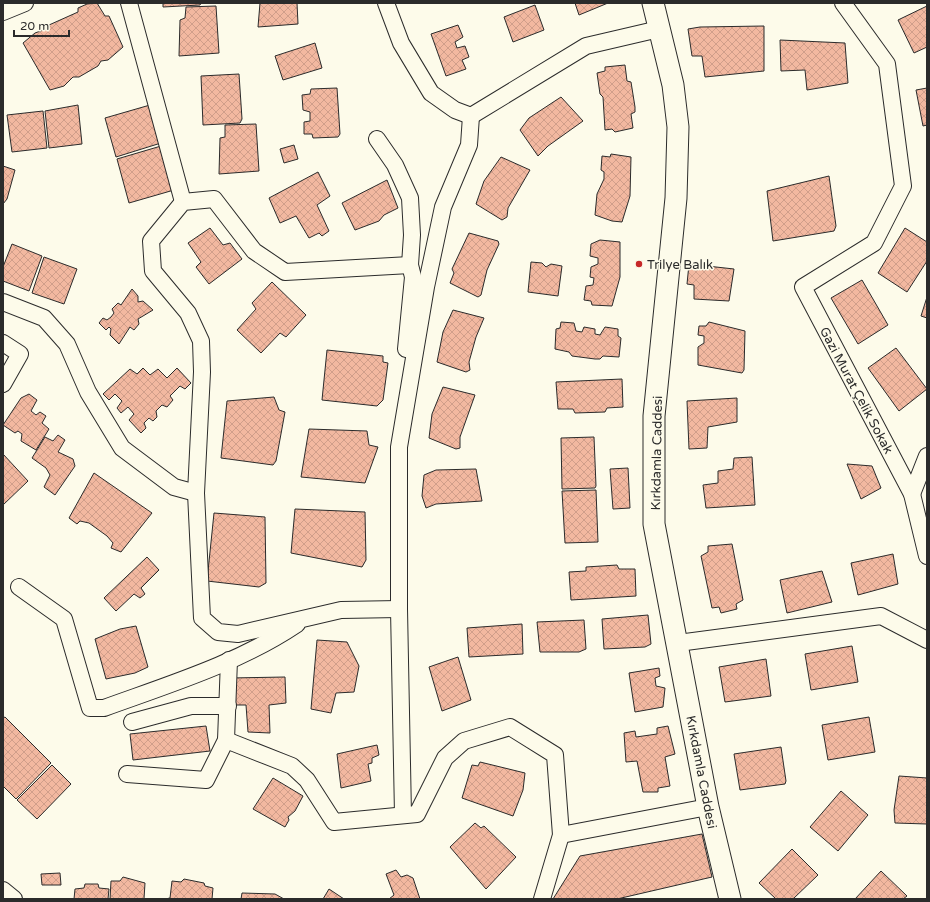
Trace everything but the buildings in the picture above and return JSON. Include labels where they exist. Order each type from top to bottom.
[{"type":"street","points":[[3,12],[25,3]]},
{"type":"street","points":[[128,3],[183,202]]},
{"type":"street","points":[[386,3],[401,43],[431,93],[455,110],[471,116]]},
{"type":"street","name":"Kırkdamla Caddesi","points":[[653,3],[673,85],[678,127],[676,198],[654,416],[654,524],[678,643],[708,807],[730,899]]},
{"type":"street","name":"Gazi Murat Çelik Sokak","points":[[843,3],[887,64],[903,186],[874,243],[802,287],[912,494],[927,556]]},
{"type":"street","points":[[471,116],[586,46],[659,29]]},
{"type":"street","points":[[399,447],[426,287],[442,207],[469,145],[471,116]]},
{"type":"street","points":[[377,139],[395,165],[410,198],[412,235],[410,265],[413,277],[407,335],[399,447],[399,609],[404,815]]},
{"type":"street","points":[[399,609],[341,610],[238,634],[218,632],[202,618],[196,493],[202,372],[201,341],[188,313],[153,271],[151,241],[183,202],[214,199],[254,251],[285,272],[410,265]]},
{"type":"street","points":[[3,302],[44,318],[67,344],[88,392],[122,448],[174,487],[196,493]]},
{"type":"street","points":[[3,343],[20,354],[3,384]]},
{"type":"street","points":[[912,494],[927,456]]},
{"type":"street","points":[[19,587],[64,619],[90,708],[104,708],[161,688],[229,660],[272,641],[305,619]]},
{"type":"street","points":[[678,643],[881,616],[927,640]]},
{"type":"street","points":[[127,774],[206,780],[226,740],[229,660]]},
{"type":"street","points":[[132,722],[191,706],[228,706]]},
{"type":"street","points":[[226,740],[292,766],[307,780],[334,822],[417,814],[445,758],[464,741],[510,727],[555,754],[561,835],[542,899]]},
{"type":"street","points":[[561,835],[708,807]]},
{"type":"street","points":[[3,890],[14,899]]},
{"type":"place","name":"Trilye Balık","points":[[639,264]]}]
